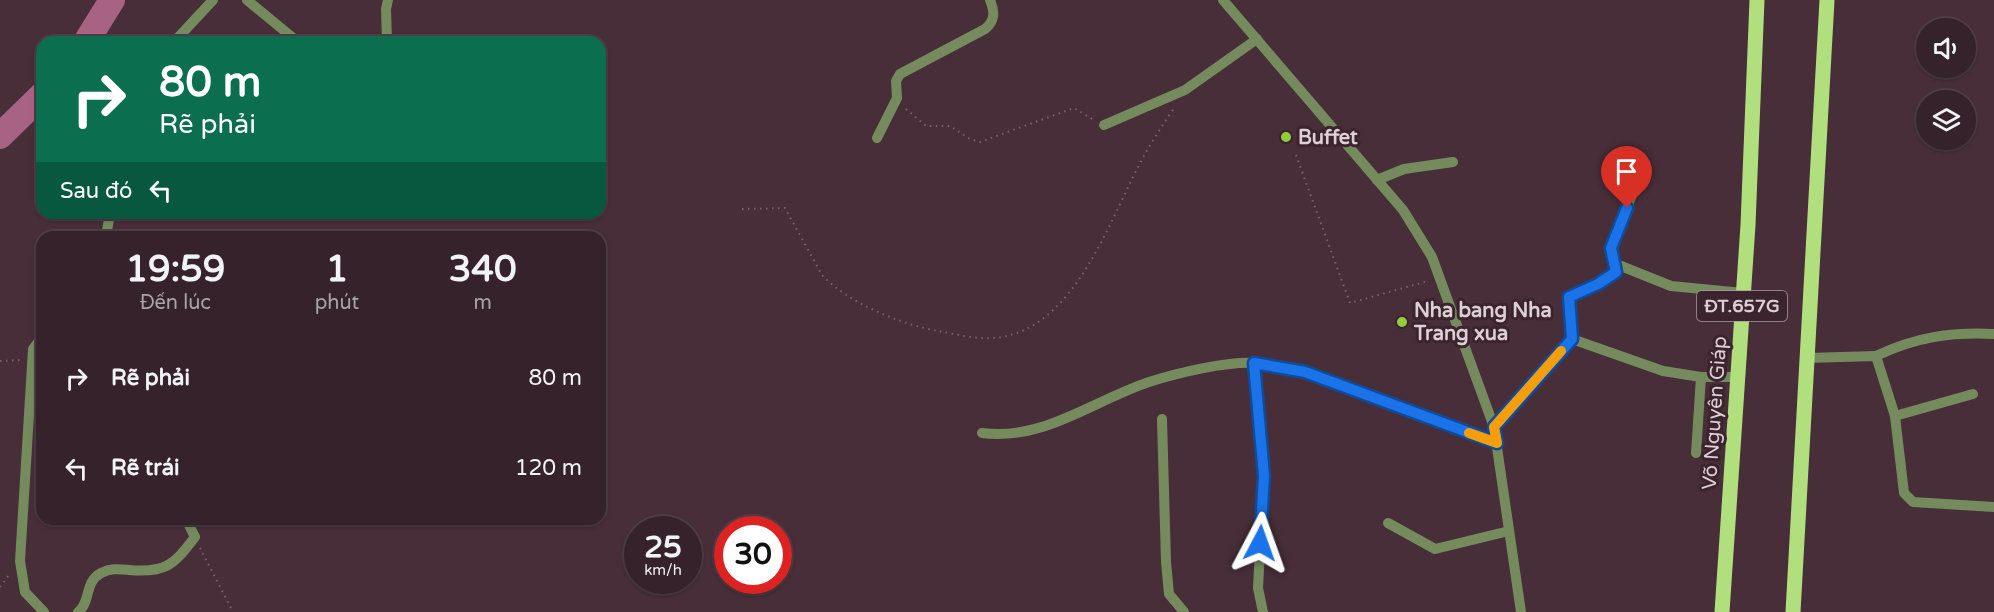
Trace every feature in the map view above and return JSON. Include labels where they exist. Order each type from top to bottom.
[{"type":"main road","name":"Võ Nguyên Giáp","points":[[1722,612],[1743,293],[1757,0]]},
{"type":"main road","name":"ĐT.657G","points":[[1793,612],[1827,0]]},
{"type":"street","points":[[180,36],[213,0]]},
{"type":"street","points":[[247,0],[291,36]]},
{"type":"street","points":[[387,36],[388,0]]},
{"type":"street","points":[[877,138],[897,98],[896,81],[900,74],[990,25],[994,9],[990,0]]},
{"type":"street","points":[[1223,0],[1414,225],[1440,278],[1494,427],[1521,612]]},
{"type":"street","points":[[1104,125],[1185,90],[1257,39]]},
{"type":"street","points":[[1377,180],[1404,169],[1453,162]]},
{"type":"street","points":[[1494,427],[1572,339],[1569,297],[1614,275],[1616,264],[1612,244],[1635,190]]},
{"type":"street","points":[[1616,264],[1671,286],[1743,293]]},
{"type":"street","points":[[1807,358],[1876,356],[1930,336],[1956,333],[1994,334]]},
{"type":"street","points":[[1572,339],[1663,371],[1701,376],[1736,377]]},
{"type":"street","points":[[36,345],[33,349],[20,561],[25,592],[44,612]]},
{"type":"street","points":[[1876,356],[1895,416],[1904,493],[1908,499],[1913,502],[1994,507]]},
{"type":"street","points":[[982,433],[1002,436],[1033,432],[1103,399],[1150,381],[1216,367],[1254,363],[1305,372],[1497,443]]},
{"type":"street","points":[[1254,363],[1264,467],[1258,588],[1263,612]]},
{"type":"street","points":[[1696,453],[1701,376]]},
{"type":"street","points":[[1895,416],[1973,394]]},
{"type":"street","points":[[1162,419],[1169,594],[1184,612]]},
{"type":"street","points":[[1388,523],[1435,549],[1509,531]]},
{"type":"street","points":[[78,612],[82,609],[89,584],[94,578],[112,569],[149,573],[160,571],[184,551],[195,537],[189,525]]},
{"type":"path","points":[[742,209],[785,208],[822,274],[830,283],[910,327],[983,337],[1007,336],[1029,328],[1070,293],[1126,194],[1144,155],[1185,90]]},
{"type":"path","points":[[897,98],[926,126],[951,126],[970,139],[980,142],[1074,108],[1080,109],[1100,126],[1104,125]]},
{"type":"path","points":[[1296,155],[1350,303],[1440,278]]},
{"type":"path","points":[[0,361],[33,360]]},
{"type":"path","points":[[195,537],[233,612]]},
{"type":"waterway","points":[[90,36],[112,0]]},
{"type":"waterway","points":[[0,136],[36,101]]},
{"type":"slow traffic","points":[[1469,433],[1497,443],[1494,427],[1561,351]]},
{"type":"place","name":"Buffet","points":[[1286,137]]},
{"type":"place","name":"Nha bang Nha Trang xua","points":[[1402,322]]},
{"type":"route","points":[[1260,543],[1264,476],[1263,439],[1254,363],[1305,372],[1497,443],[1494,427],[1572,339],[1569,297],[1598,284],[1616,272],[1611,248],[1627,208]]}]
